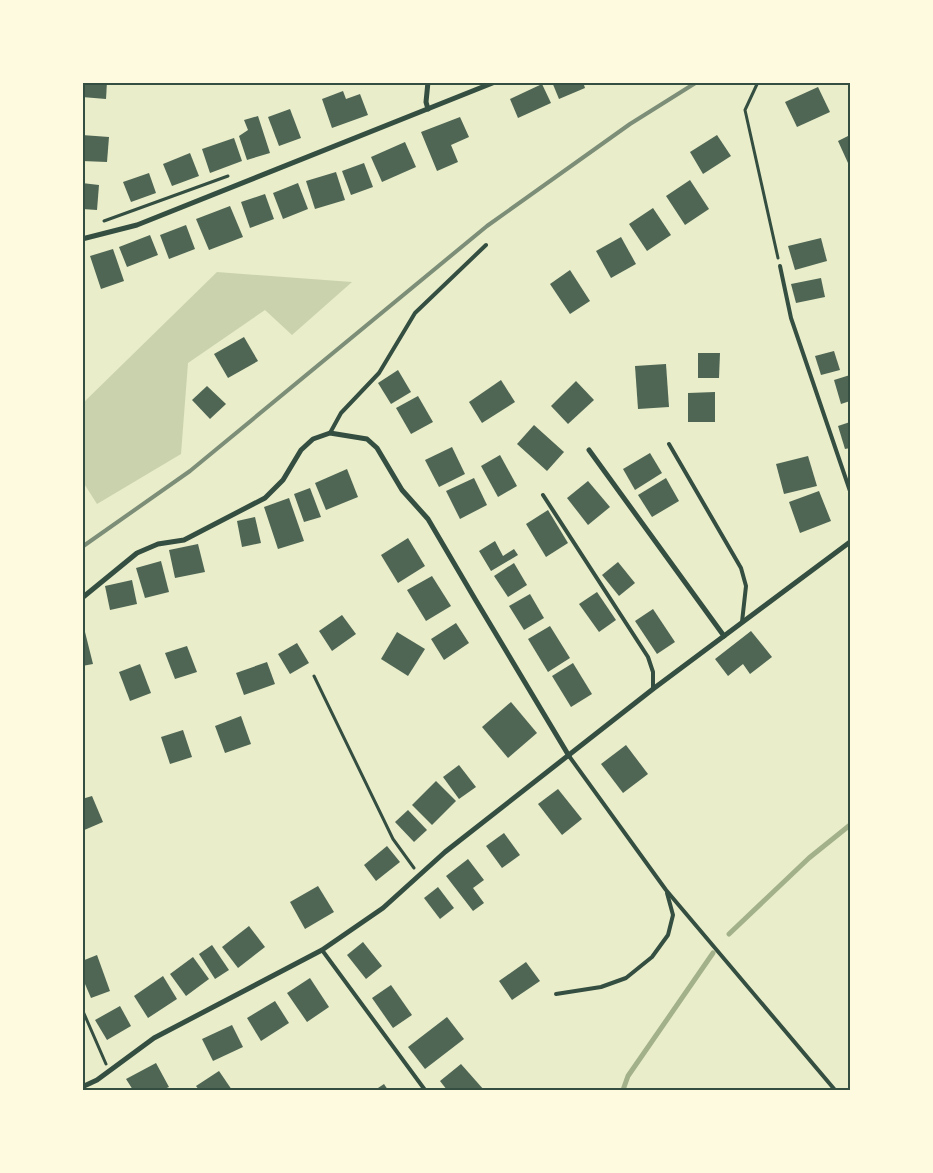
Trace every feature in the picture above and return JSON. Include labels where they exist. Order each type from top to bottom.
[{"type":"street","points":[[428,82],[426,102],[428,109]]},
{"type":"street","points":[[82,239],[137,225],[495,82]]},
{"type":"street","points":[[82,598],[137,553],[158,544],[184,540],[266,498],[283,480],[301,450],[312,439],[330,433],[367,439],[377,448],[402,490],[428,519],[569,756]]},
{"type":"street","points":[[589,450],[724,636]]},
{"type":"street","points":[[82,1088],[97,1080],[154,1038],[322,950],[383,908],[445,852],[653,690],[850,542]]},
{"type":"lane","points":[[330,433],[341,413],[379,373],[415,312],[486,245]]},
{"type":"lane","points":[[780,266],[791,318],[850,492]]},
{"type":"lane","points":[[669,444],[741,568],[746,586],[742,622]]},
{"type":"lane","points":[[543,495],[648,657],[653,672],[653,690]]},
{"type":"lane","points":[[569,756],[666,890],[836,1090]]},
{"type":"lane","points":[[556,994],[601,988],[626,978],[652,957],[668,935],[673,915],[666,890]]},
{"type":"lane","points":[[322,950],[425,1090]]},
{"type":"path","points":[[758,82],[745,110],[780,266]]},
{"type":"path","points":[[314,676],[393,839],[419,875]]},
{"type":"path","points":[[82,1009],[109,1071]]},
{"type":"green space","points":[[217,272],[352,282],[292,335],[265,310],[188,363],[181,454],[97,504],[83,482],[83,403]]},
{"type":"building","points":[[82,82],[107,82],[106,99],[82,97]]},
{"type":"building","points":[[552,82],[583,82],[585,88],[559,99]]},
{"type":"building","points":[[542,84],[551,103],[518,118],[510,99]]},
{"type":"building","points":[[818,87],[830,112],[797,127],[785,102]]},
{"type":"building","points":[[343,91],[346,99],[360,94],[368,115],[332,128],[322,99]]},
{"type":"building","points":[[290,109],[301,138],[279,146],[268,117]]},
{"type":"building","points":[[258,116],[270,153],[247,160],[239,136],[248,130],[244,120]]},
{"type":"building","points":[[460,117],[469,137],[451,145],[458,162],[437,171],[421,132]]},
{"type":"building","points":[[82,135],[109,137],[107,162],[82,161]]},
{"type":"building","points":[[717,135],[731,156],[703,174],[690,152]]},
{"type":"building","points":[[850,135],[850,162],[848,163],[838,141]]},
{"type":"building","points":[[234,138],[242,161],[210,173],[202,149]]},
{"type":"building","points":[[405,142],[416,167],[382,182],[371,157]]},
{"type":"building","points":[[190,153],[199,176],[172,186],[163,164]]},
{"type":"building","points":[[364,163],[373,187],[351,195],[342,171]]},
{"type":"building","points":[[336,172],[345,200],[315,209],[306,181]]},
{"type":"building","points":[[149,173],[156,193],[131,202],[123,182]]},
{"type":"building","points":[[690,180],[709,209],[685,225],[666,196]]},
{"type":"building","points":[[82,183],[99,185],[97,210],[82,209]]},
{"type":"building","points":[[298,183],[308,209],[283,219],[273,193]]},
{"type":"building","points":[[265,194],[274,219],[250,228],[241,202]]},
{"type":"building","points":[[230,206],[243,237],[209,250],[196,219]]},
{"type":"building","points":[[653,208],[671,235],[647,251],[629,224]]},
{"type":"building","points":[[186,225],[195,249],[169,259],[160,235]]},
{"type":"building","points":[[150,235],[158,255],[127,267],[119,247]]},
{"type":"building","points":[[621,237],[636,264],[611,278],[596,251]]},
{"type":"building","points":[[821,238],[827,261],[795,270],[788,246]]},
{"type":"building","points":[[113,249],[124,281],[101,289],[90,256]]},
{"type":"building","points":[[570,270],[590,301],[570,314],[550,284]]},
{"type":"building","points":[[821,278],[825,297],[796,303],[791,284]]},
{"type":"building","points":[[244,337],[258,361],[228,378],[214,354]]},
{"type":"building","points":[[834,351],[840,370],[821,375],[815,356]]},
{"type":"building","points":[[698,353],[720,353],[719,378],[698,378]]},
{"type":"building","points":[[666,364],[669,407],[638,409],[635,366]]},
{"type":"building","points":[[398,370],[411,392],[391,404],[378,383]]},
{"type":"building","points":[[850,375],[850,401],[841,404],[834,380]]},
{"type":"building","points":[[501,380],[515,402],[482,423],[469,402]]},
{"type":"building","points":[[576,381],[594,400],[568,424],[551,406]]},
{"type":"building","points":[[207,386],[226,404],[210,419],[192,400]]},
{"type":"building","points":[[715,392],[715,422],[688,422],[688,393]]},
{"type":"building","points":[[418,396],[433,422],[411,434],[396,408]]},
{"type":"building","points":[[850,422],[850,448],[845,449],[838,426]]},
{"type":"building","points":[[534,425],[564,452],[547,471],[517,444]]},
{"type":"building","points":[[452,447],[465,474],[439,487],[425,460]]},
{"type":"building","points":[[650,453],[662,473],[635,490],[623,469]]},
{"type":"building","points":[[500,455],[517,486],[498,497],[481,466]]},
{"type":"building","points":[[808,456],[817,486],[784,494],[776,464]]},
{"type":"building","points":[[347,469],[358,497],[326,510],[315,483]]},
{"type":"building","points":[[474,478],[487,505],[460,519],[446,491]]},
{"type":"building","points":[[666,478],[679,501],[652,517],[638,495]]},
{"type":"building","points":[[588,481],[610,507],[588,525],[567,498]]},
{"type":"building","points":[[310,488],[321,517],[304,522],[294,494]]},
{"type":"building","points":[[819,491],[831,521],[800,533],[789,502]]},
{"type":"building","points":[[289,498],[304,541],[278,549],[264,507]]},
{"type":"building","points":[[548,510],[568,543],[546,557],[526,524]]},
{"type":"building","points":[[255,517],[261,543],[242,547],[237,521]]},
{"type":"building","points":[[408,538],[425,566],[398,583],[381,555]]},
{"type":"building","points":[[495,541],[503,556],[514,549],[518,555],[491,571],[479,551]]},
{"type":"building","points":[[198,544],[205,572],[175,578],[169,550]]},
{"type":"building","points":[[161,561],[169,592],[145,598],[136,568]]},
{"type":"building","points":[[618,562],[635,583],[619,596],[602,575]]},
{"type":"building","points":[[514,563],[527,585],[508,597],[494,576]]},
{"type":"building","points":[[432,576],[451,606],[426,621],[407,590]]},
{"type":"building","points":[[132,580],[137,604],[110,610],[105,586]]},
{"type":"building","points":[[597,592],[616,620],[599,632],[579,604]]},
{"type":"building","points":[[530,594],[544,618],[524,630],[509,606]]},
{"type":"building","points":[[653,609],[675,642],[657,654],[635,621]]},
{"type":"building","points":[[342,615],[356,634],[332,651],[319,631]]},
{"type":"building","points":[[456,623],[469,643],[444,660],[431,639]]},
{"type":"building","points":[[550,626],[570,658],[548,672],[528,639]]},
{"type":"building","points":[[751,631],[772,657],[750,674],[743,664],[728,676],[715,659]]},
{"type":"building","points":[[85,632],[93,664],[82,666],[82,633]]},
{"type":"building","points":[[397,632],[425,649],[408,676],[381,659]]},
{"type":"building","points":[[297,643],[309,663],[290,674],[278,654]]},
{"type":"building","points":[[187,646],[197,672],[175,679],[165,653]]},
{"type":"building","points":[[267,662],[275,684],[244,695],[236,673]]},
{"type":"building","points":[[573,663],[592,694],[571,707],[552,676]]},
{"type":"building","points":[[140,664],[151,693],[130,701],[119,672]]},
{"type":"building","points":[[511,702],[537,733],[508,758],[482,727]]},
{"type":"building","points":[[241,716],[251,744],[225,753],[215,726]]},
{"type":"building","points":[[183,730],[192,757],[170,764],[161,737]]},
{"type":"building","points":[[626,745],[648,774],[623,793],[601,764]]},
{"type":"building","points":[[459,765],[476,787],[459,799],[443,777]]},
{"type":"building","points":[[436,781],[456,801],[432,825],[412,805]]},
{"type":"building","points":[[558,789],[582,819],[562,835],[538,804]]},
{"type":"building","points":[[92,796],[103,822],[82,831],[82,799]]},
{"type":"building","points":[[408,810],[427,830],[414,842],[395,822]]},
{"type":"building","points":[[504,833],[520,855],[502,868],[486,846]]},
{"type":"building","points":[[387,846],[400,862],[376,881],[364,865]]},
{"type":"building","points":[[468,859],[484,880],[473,888],[484,903],[473,911],[446,876]]},
{"type":"building","points":[[318,886],[334,912],[305,929],[290,902]]},
{"type":"building","points":[[438,887],[454,908],[440,919],[424,898]]},
{"type":"building","points":[[249,926],[265,947],[238,968],[222,947]]},
{"type":"building","points":[[363,942],[382,966],[366,979],[347,955]]},
{"type":"building","points":[[212,945],[229,970],[215,979],[199,954]]},
{"type":"building","points":[[97,955],[110,991],[91,998],[82,977],[82,961]]},
{"type":"building","points":[[193,957],[209,979],[186,996],[170,974]]},
{"type":"building","points":[[526,962],[540,981],[512,1000],[499,981]]},
{"type":"building","points":[[163,976],[177,999],[148,1018],[134,996]]},
{"type":"building","points":[[310,978],[329,1007],[307,1022],[287,993]]},
{"type":"building","points":[[391,985],[412,1015],[393,1028],[372,998]]},
{"type":"building","points":[[275,1001],[289,1023],[261,1041],[247,1018]]},
{"type":"building","points":[[120,1006],[131,1026],[107,1040],[95,1020]]},
{"type":"building","points":[[447,1017],[464,1039],[425,1069],[408,1047]]},
{"type":"building","points":[[232,1025],[243,1047],[213,1061],[202,1039]]},
{"type":"building","points":[[156,1063],[169,1087],[162,1090],[133,1090],[126,1079]]},
{"type":"building","points":[[461,1064],[484,1090],[447,1090],[440,1081]]},
{"type":"building","points":[[219,1071],[232,1090],[199,1090],[196,1086]]},
{"type":"building","points":[[384,1084],[388,1090],[375,1090]]},
{"type":"waterway","points":[[729,934],[809,858],[850,825]]},
{"type":"waterway","points":[[623,1090],[628,1076],[713,953]]},
{"type":"railway","points":[[82,547],[190,471],[487,226],[630,124],[697,82]]}]
